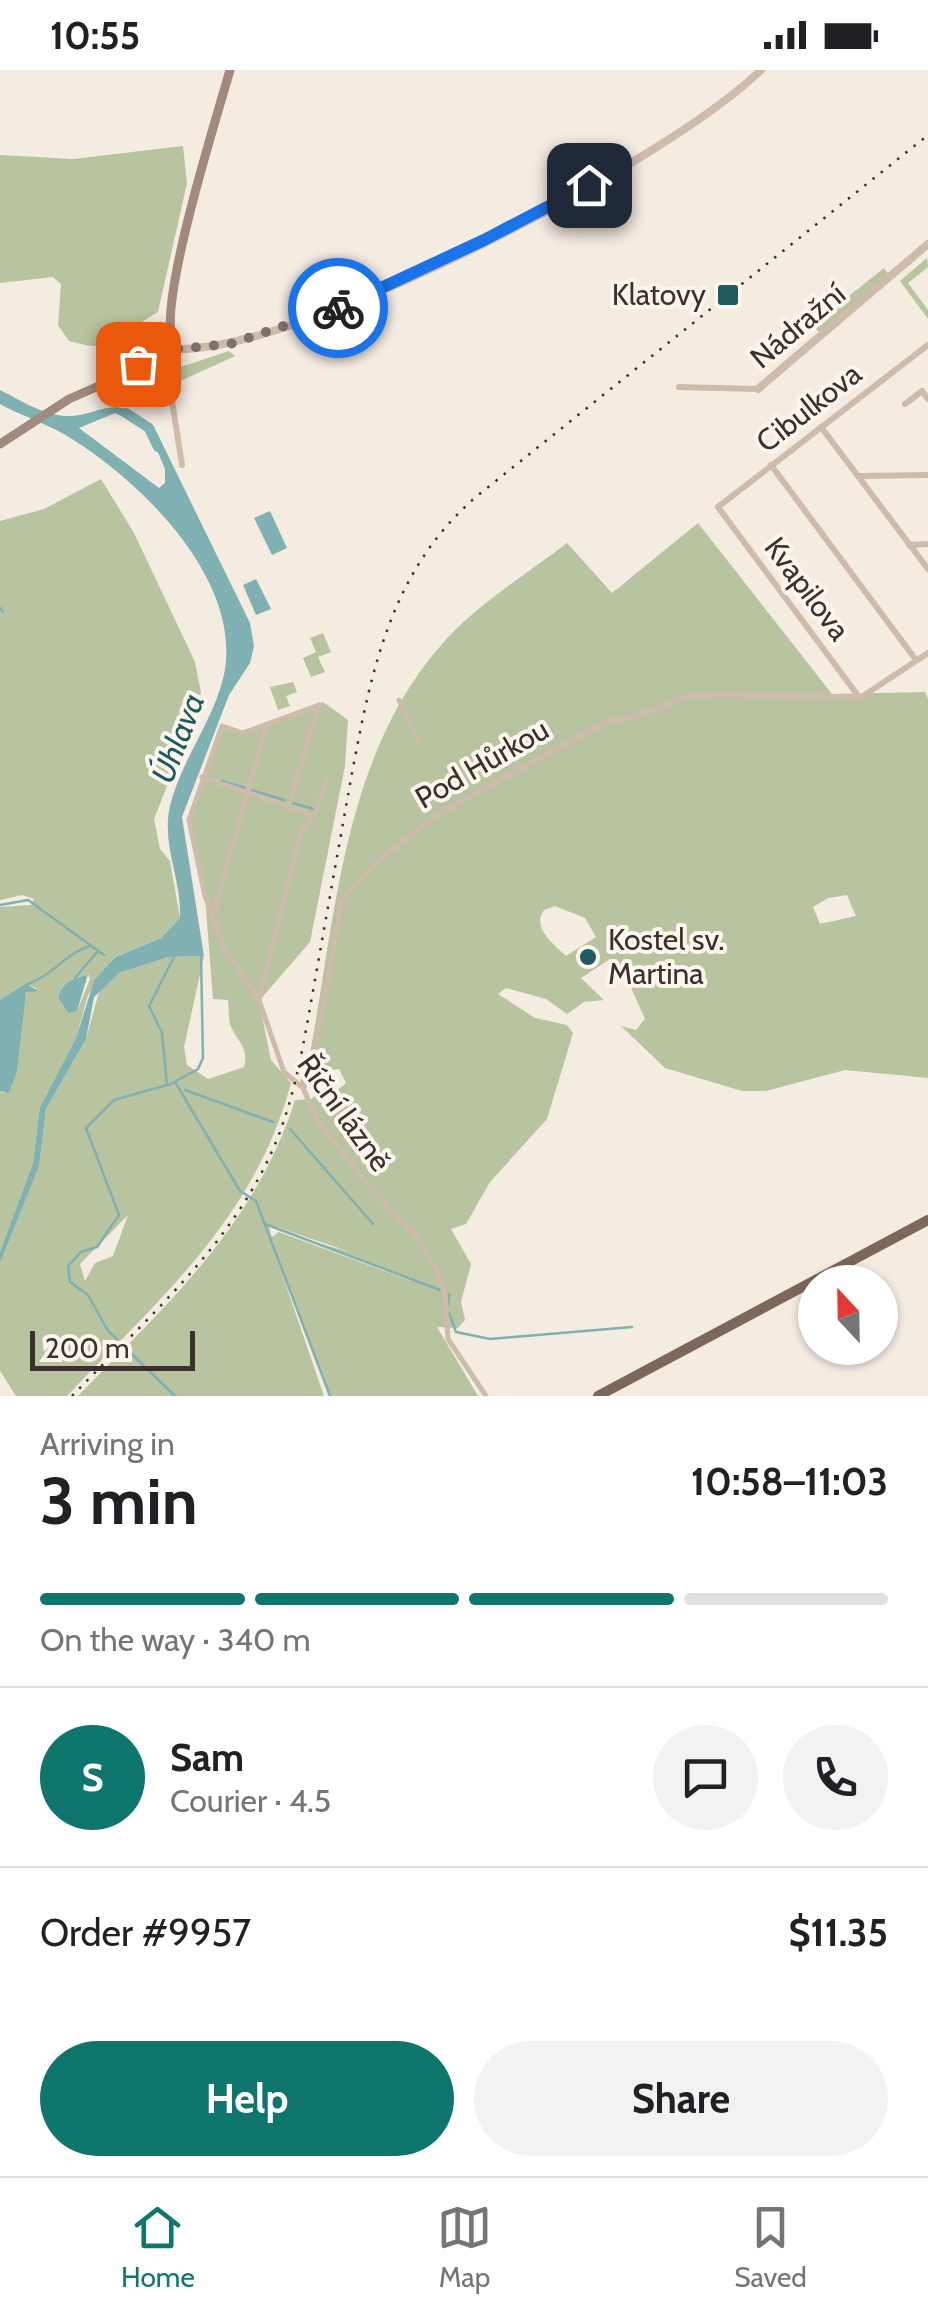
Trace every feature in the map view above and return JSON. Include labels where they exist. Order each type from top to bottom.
[{"type":"main road","points":[[128,372],[159,335],[172,305],[230,70]]},
{"type":"main road","points":[[0,444],[69,399],[128,372],[162,362],[177,349],[172,338],[172,305]]},
{"type":"main road","points":[[159,335],[172,338]]},
{"type":"main road","points":[[149,350],[162,362]]},
{"type":"main road","points":[[598,1396],[928,1220]]},
{"type":"street","points":[[177,349],[208,349],[290,328],[472,246],[641,157],[762,70]]},
{"type":"street","name":"Nádražní","points":[[679,387],[758,389],[927,247]]},
{"type":"street","name":"Cibulkova","points":[[718,507],[928,345]]},
{"type":"street","points":[[162,362],[182,465]]},
{"type":"street","points":[[905,404],[922,391],[928,399]]},
{"type":"street","points":[[821,427],[928,569]]},
{"type":"street","points":[[772,465],[916,660]]},
{"type":"street","points":[[858,476],[928,474]]},
{"type":"street","name":"Kvapilova","points":[[718,507],[860,698]]},
{"type":"street","points":[[908,545],[928,544]]},
{"type":"street","points":[[860,698],[928,652]]},
{"type":"street","name":"Pod Hůrkou","points":[[302,1088],[310,1078],[342,900],[374,864],[438,814],[605,722],[637,716],[687,697],[717,694],[860,698]]},
{"type":"street","name":"Pod Hůrkou","points":[[399,700],[419,742]]},
{"type":"street","points":[[214,912],[266,726],[319,705],[289,805]]},
{"type":"street","name":"Říční lázně","points":[[266,726],[243,733],[222,726],[189,820],[192,846],[224,948],[259,1000],[274,1052],[289,1080],[302,1088],[316,1120],[371,1189],[415,1234],[436,1269],[445,1294],[448,1339],[486,1396]]},
{"type":"street","points":[[202,778],[314,815]]},
{"type":"street","points":[[259,1000],[301,832],[314,815],[327,780]]},
{"type":"green space","points":[[183,146],[187,183],[158,312],[106,344],[85,345],[69,341],[58,325],[61,284],[53,277],[0,283],[0,155],[73,159]]},
{"type":"green space","points":[[927,258],[928,267],[908,283],[928,310],[928,319],[900,281]]},
{"type":"green space","points":[[884,268],[889,275],[820,333],[804,316],[826,298],[832,305],[846,293],[849,296]]},
{"type":"green space","points":[[229,351],[235,356],[176,383],[175,369]]},
{"type":"green space","points":[[101,479],[134,533],[195,662],[201,693],[172,748],[171,776],[154,819],[160,849],[170,861],[180,918],[161,938],[114,957],[88,995],[76,1038],[40,1107],[33,1163],[0,1252],[0,1091],[4,1093],[26,992],[37,989],[26,983],[0,1000],[0,907],[31,905],[34,899],[22,895],[0,900],[0,521],[44,509]],"holes":[[[88,974],[90,979],[77,1011],[58,997],[70,981]]]},
{"type":"green space","points":[[698,523],[832,694],[925,692],[928,1078],[845,1070],[766,1091],[742,1091],[665,1068],[621,1026],[636,1030],[645,1019],[628,981],[610,959],[581,978],[604,1000],[584,1002],[567,1014],[546,999],[506,988],[498,994],[535,1018],[567,1025],[573,1033],[547,1119],[490,1182],[466,1224],[451,1229],[471,1264],[461,1302],[465,1320],[458,1328],[437,1327],[478,1396],[330,1396],[261,1212],[324,1396],[78,1396],[176,1295],[232,1225],[278,1145],[295,1100],[311,1099],[319,1093],[329,1097],[346,1083],[339,1069],[315,1073],[308,1084],[299,1084],[308,1064],[336,898],[363,789],[383,737],[409,688],[443,643],[471,615],[567,543],[612,593]],"holes":[[[847,895],[856,916],[820,924],[813,907],[828,898]],[[555,906],[585,918],[596,937],[566,956],[542,929],[544,910]],[[268,1224],[350,1252],[318,1243],[420,1284],[279,1232],[272,1237]]]},
{"type":"green space","points":[[323,633],[331,652],[318,657],[325,672],[311,677],[303,658],[316,652],[310,638]]},
{"type":"green space","points":[[293,682],[297,692],[286,696],[290,706],[278,710],[270,687]]},
{"type":"green space","points":[[323,702],[348,720],[345,766],[310,942],[259,1001],[271,1060],[291,1083],[275,1131],[229,1216],[200,1253],[67,1396],[16,1396],[0,1371],[0,1263],[39,1165],[46,1109],[86,1039],[100,988],[119,973],[169,957],[204,956],[184,1047],[187,1065],[208,1079],[244,1067],[244,1050],[230,1024],[228,1000],[213,999],[205,896],[189,820],[222,726],[243,733]],"holes":[[[128,1215],[113,1256],[95,1263],[85,1281],[80,1264]]]},
{"type":"water","points":[[0,390],[57,415],[112,407],[140,417],[136,423],[115,413],[79,428],[159,488],[165,483],[165,469],[151,436],[157,433],[250,623],[254,646],[250,663],[229,695],[182,817],[204,956],[169,957],[119,973],[94,997],[86,1039],[46,1109],[39,1166],[0,1263],[0,1252],[33,1163],[40,1107],[76,1038],[94,981],[115,957],[161,938],[180,918],[168,835],[170,806],[181,773],[218,695],[226,642],[219,606],[203,570],[153,505],[92,452],[0,404]]},
{"type":"water","points":[[270,511],[287,548],[272,555],[254,518]]},
{"type":"water","points":[[256,579],[271,609],[256,615],[243,585]]},
{"type":"water","points":[[88,974],[77,1011],[68,1013],[58,997],[60,991],[70,981]]},
{"type":"water","points":[[26,983],[38,991],[26,992],[17,1071],[9,1093],[0,1091],[0,1000]]},
{"type":"waterway","points":[[126,413],[149,428],[158,447]]},
{"type":"waterway","points":[[0,608],[3,612]]},
{"type":"waterway","points":[[222,781],[245,788]]},
{"type":"waterway","points":[[251,790],[284,800]]},
{"type":"waterway","points":[[293,803],[313,809]]},
{"type":"waterway","points":[[0,905],[28,900],[104,955]]},
{"type":"waterway","points":[[26,985],[89,946]]},
{"type":"waterway","points":[[75,978],[97,952]]},
{"type":"waterway","points":[[175,955],[149,1006],[162,1033],[167,1085],[114,1100],[86,1128],[119,1215],[97,1247],[81,1252],[68,1266],[70,1282],[88,1295],[108,1331],[175,1396]]},
{"type":"waterway","points":[[169,1085],[198,1069],[203,1058],[201,957]]},
{"type":"waterway","points":[[175,1082],[240,1191],[256,1201],[330,1396]]},
{"type":"waterway","points":[[185,1090],[273,1122]]},
{"type":"waterway","points":[[290,1129],[373,1224]]},
{"type":"waterway","points":[[265,1224],[440,1290]]},
{"type":"waterway","points":[[448,1305],[449,1294]]},
{"type":"waterway","points":[[449,1313],[456,1332],[490,1339],[632,1327]]},
{"type":"railway","points":[[72,1396],[160,1307],[215,1244],[260,1175],[278,1137],[301,1057],[368,695],[390,622],[424,555],[477,496],[928,135]]},
{"type":"way so far","points":[[138,364],[128,372],[154,361],[170,361],[177,349],[230,344],[290,328],[338,308]]},
{"type":"place","name":"Klatovy","points":[[728,295]]},
{"type":"place","name":"Kostel sv. Martina","points":[[588,957]]},
{"type":"route","points":[[338,308],[484,240],[589,185]]},
{"type":"water label","name":"Úhlava","points":[[178,738]]}]
